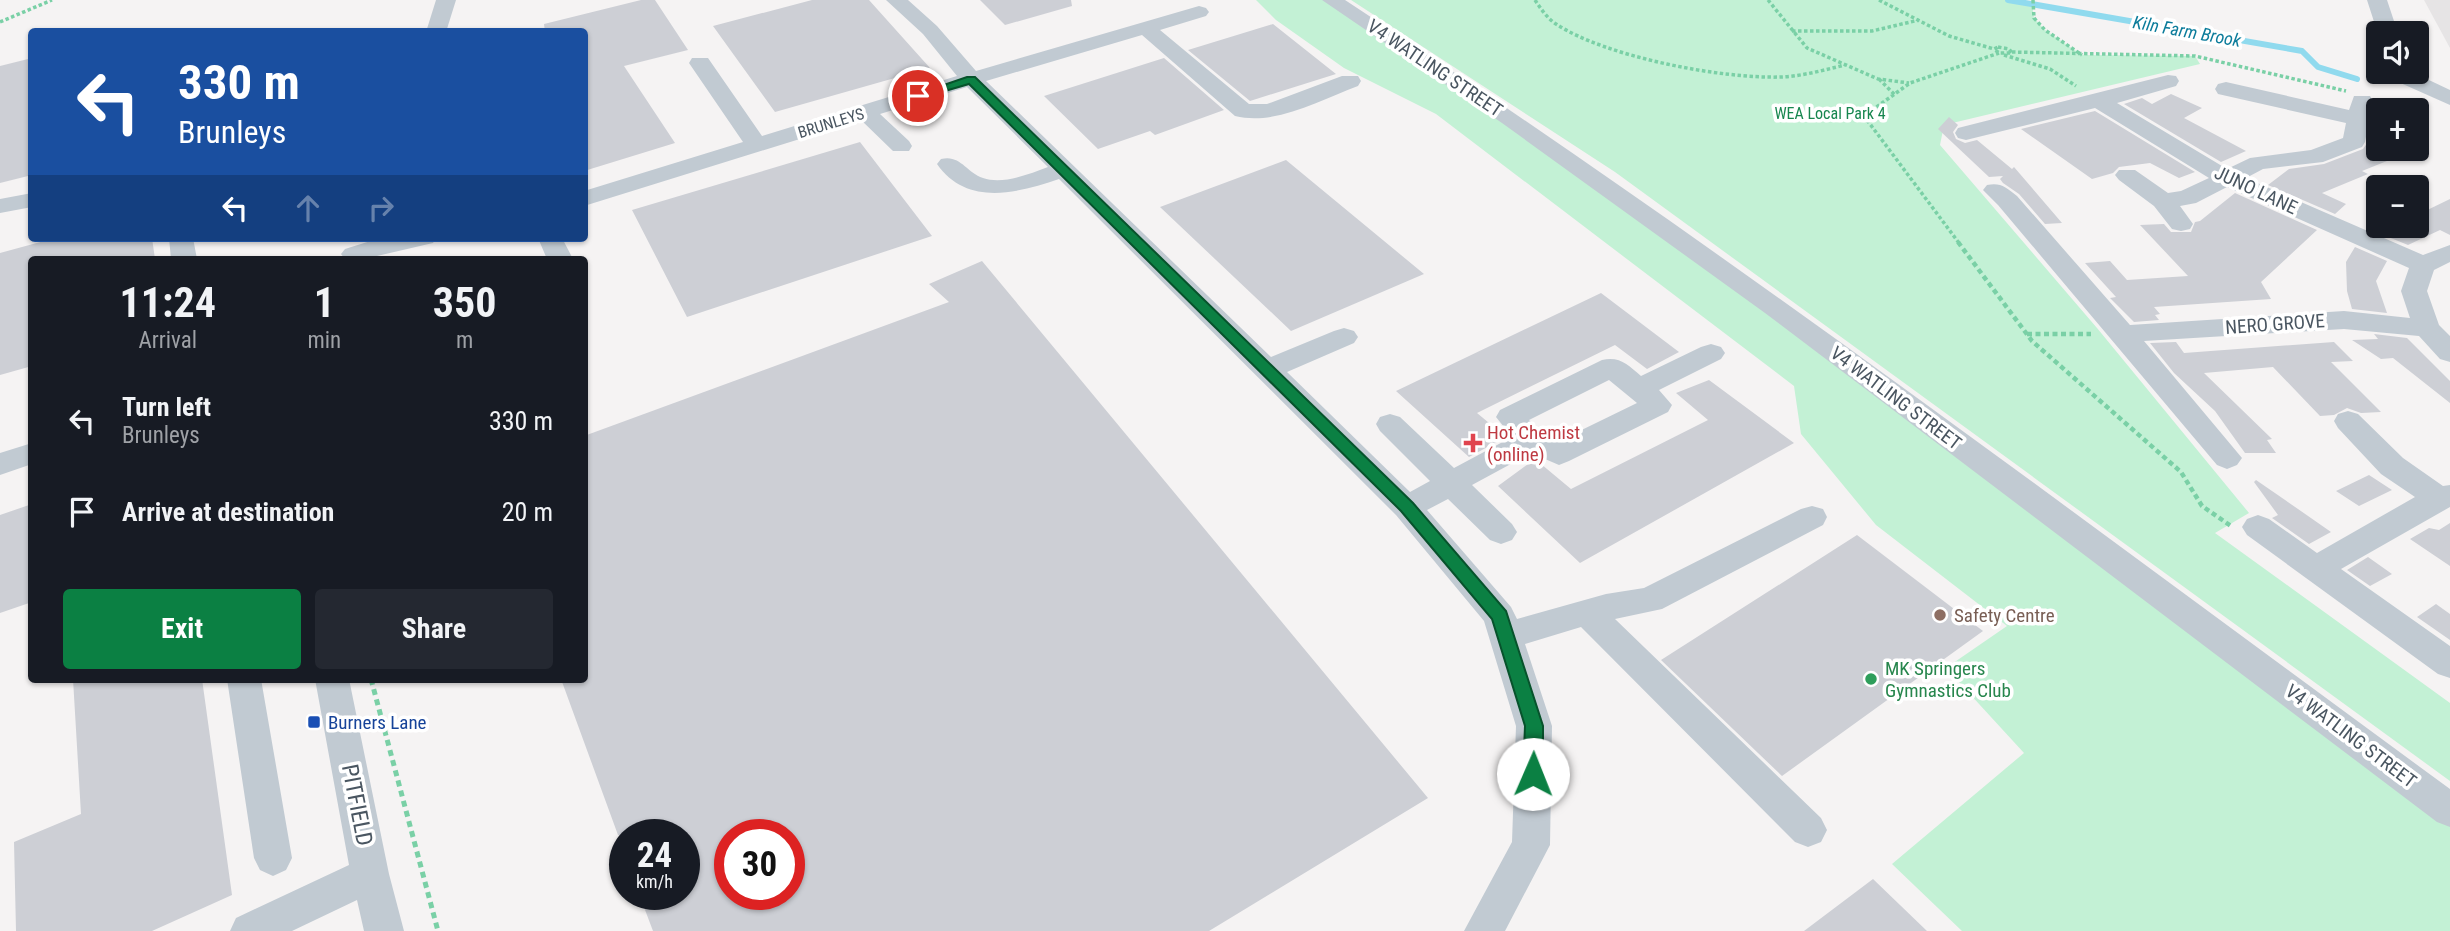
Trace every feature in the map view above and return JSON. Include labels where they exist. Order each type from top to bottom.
[{"type":"street","points":[[437,28],[446,0]]},
{"type":"street","points":[[896,0],[930,30],[971,79],[1407,507],[1499,616],[1534,726],[1531,845],[1484,931]]},
{"type":"street","name":"V4 WATLING STREET","points":[[1332,0],[1510,118],[1774,307],[2450,810]]},
{"type":"street","points":[[2377,0],[2380,21]]},
{"type":"street","name":"BRUNLEYS","points":[[588,198],[971,79],[1199,12]]},
{"type":"street","points":[[1147,29],[1244,111],[1270,111],[1350,81]]},
{"type":"street","points":[[700,63],[757,146]]},
{"type":"street","points":[[2429,71],[2450,81]]},
{"type":"street","points":[[1966,133],[2168,80]]},
{"type":"street","points":[[2420,84],[2450,98]]},
{"type":"street","points":[[2163,201],[2186,198],[2258,163],[2315,157],[2354,142],[2364,118],[2226,89]]},
{"type":"street","name":"JUNO LANE","points":[[2097,100],[2228,179],[2423,265]]},
{"type":"street","points":[[865,112],[901,146]]},
{"type":"street","points":[[949,164],[966,180],[1003,189],[1063,170]]},
{"type":"street","points":[[2127,175],[2163,201],[2181,224]]},
{"type":"street","points":[[1995,190],[2008,201],[2227,458]]},
{"type":"street","points":[[0,206],[28,201]]},
{"type":"street","points":[[356,250],[400,242]]},
{"type":"street","points":[[2450,253],[2423,265],[2414,291],[2427,328],[2450,353]]},
{"type":"street","name":"NERO GROVE","points":[[2123,334],[2344,320],[2427,328]]},
{"type":"street","points":[[1267,370],[1344,337]]},
{"type":"street","points":[[1639,389],[1711,353]]},
{"type":"street","points":[[1612,368],[1658,405],[1559,454],[1531,440],[1510,418],[1612,368]]},
{"type":"street","points":[[2317,568],[2444,497],[2392,466],[2348,421]]},
{"type":"street","points":[[1390,424],[1501,532]]},
{"type":"street","points":[[1407,507],[1531,440]]},
{"type":"street","points":[[0,464],[28,454]]},
{"type":"street","points":[[1505,636],[1587,612],[1650,600],[1812,517]]},
{"type":"street","points":[[2247,528],[2317,568],[2450,664]]},
{"type":"street","points":[[1587,612],[1808,830]]},
{"type":"street","points":[[245,683],[273,858]]},
{"type":"street","name":"PITFIELD","points":[[333,683],[370,874],[384,931]]},
{"type":"street","points":[[250,931],[370,874]]},
{"type":"path","points":[[0,22],[52,0]]},
{"type":"path","points":[[1535,0],[1543,12],[1557,24],[1576,34],[1605,45],[1697,68],[1746,76],[1777,77],[1801,75],[1845,65]]},
{"type":"path","points":[[1768,0],[1807,48],[1878,79],[1910,83]]},
{"type":"path","points":[[1879,0],[1961,41],[1994,49],[2004,47],[2012,52],[2004,55]]},
{"type":"path","points":[[2032,1],[2034,18],[2045,30],[2082,55]]},
{"type":"path","points":[[1792,31],[1853,33],[1904,26],[1919,20]]},
{"type":"path","points":[[1994,49],[1998,53],[2050,69],[2097,100]]},
{"type":"path","points":[[1998,53],[1910,83],[1864,116],[2027,334],[2181,472],[2202,506],[2247,528]]},
{"type":"path","points":[[1878,79],[1895,94]]},
{"type":"path","points":[[2027,334],[2123,334]]},
{"type":"path","points":[[372,683],[438,931]]},
{"type":"shaded area","points":[[2424,0],[2450,0],[2450,48]]},
{"type":"green space","points":[[1256,0],[1332,0],[1510,118],[2450,810],[2450,931],[1962,931],[1892,864],[2024,753],[1946,668],[2007,626],[1876,525],[1801,434],[1794,386],[1436,114],[1344,68],[1276,20]]},
{"type":"green space","name":"WEA Local Park 4","points":[[1351,0],[2026,0],[2026,3],[2032,4],[2034,18],[2045,30],[2082,55],[2195,56],[2200,64],[1944,125],[1940,145],[2097,328],[2249,513],[2215,533],[2450,703],[2450,781],[1615,172]]},
{"type":"building","points":[[641,0],[655,0],[688,50],[624,66],[675,143],[588,170],[588,28],[544,28],[544,24]]},
{"type":"building","points":[[812,0],[869,0],[930,68],[775,112],[713,26]]},
{"type":"building","points":[[980,0],[1071,0],[1072,6],[1005,25]]},
{"type":"building","points":[[1273,24],[1336,74],[1250,101],[1188,50]]},
{"type":"building","points":[[1164,58],[1224,110],[1155,135],[1150,131],[1098,149],[1044,96]]},
{"type":"building","points":[[28,59],[28,176],[0,183],[0,66]]},
{"type":"building","points":[[2171,94],[2202,108],[2184,118],[2246,151],[2221,162],[2124,104],[2142,98],[2152,104]]},
{"type":"building","points":[[2095,111],[2195,172],[2179,178],[2150,163],[2119,167],[2113,173],[2092,179],[2021,129]]},
{"type":"building","points":[[1949,117],[1958,125],[1953,132],[1956,139],[1965,143],[1977,140],[2012,169],[2014,167],[2062,223],[2045,224],[2019,194],[2003,183],[2000,179],[2003,176],[1989,177],[1938,129]]},
{"type":"building","points":[[860,142],[932,236],[687,317],[632,210]]},
{"type":"building","points":[[2366,145],[2366,161],[2387,161],[2362,171],[2368,174],[2322,193],[2346,204],[2335,214],[2268,185],[2289,169],[2324,164],[2363,149]]},
{"type":"building","points":[[1286,160],[1424,274],[1291,331],[1160,207]]},
{"type":"building","points":[[2235,193],[2317,230],[2261,282],[2271,299],[2154,307],[2160,314],[2155,315],[2159,320],[2134,322],[2110,298],[2116,297],[2085,263],[2110,261],[2127,280],[2188,276],[2140,225],[2164,224],[2171,232],[2191,232],[2195,222],[2200,221]]},
{"type":"building","points":[[2450,199],[2450,235],[2440,230],[2429,235],[2429,209]]},
{"type":"building","points":[[2391,238],[2423,238],[2408,245]]},
{"type":"building","points":[[40,242],[153,242],[155,256],[28,256],[28,367],[0,375],[0,253]]},
{"type":"building","points":[[2355,247],[2387,261],[2376,281],[2387,313],[2352,309],[2347,291],[2346,262]]},
{"type":"building","points":[[982,261],[1428,798],[1209,931],[653,931],[645,910],[700,910],[700,819],[612,819],[562,683],[588,683],[588,435],[949,302],[929,284]]},
{"type":"building","points":[[1601,293],[1679,352],[1647,369],[1615,345],[1477,413],[1506,437],[1469,457],[1396,391]]},
{"type":"building","points":[[2374,334],[2407,338],[2450,381],[2450,403],[2393,358],[2381,359],[2352,340],[2378,339]]},
{"type":"building","points":[[2176,342],[2184,353],[2334,342],[2353,361],[2331,362],[2381,412],[2361,413],[2347,408],[2334,415],[2320,416],[2273,367],[2204,373],[2272,439],[2267,440],[2276,453],[2245,453],[2215,411],[2174,373],[2150,343]]},
{"type":"building","points":[[1709,380],[1794,443],[1580,563],[1498,486],[1535,459],[1571,489],[1708,420],[1676,393]]},
{"type":"building","points":[[2369,475],[2392,490],[2359,506],[2336,491]]},
{"type":"building","points":[[2256,480],[2331,532],[2309,544],[2272,518],[2278,515],[2254,482]]},
{"type":"building","points":[[28,505],[28,603],[0,613],[0,515]]},
{"type":"building","points":[[2450,523],[2450,566],[2410,539],[2429,528],[2439,530]]},
{"type":"building","points":[[1857,535],[1983,631],[1782,776],[1661,660]]},
{"type":"building","points":[[2368,557],[2392,574],[2370,586],[2347,570]]},
{"type":"building","points":[[2436,604],[2450,614],[2450,640],[2417,617]]},
{"type":"building","points":[[73,683],[203,683],[232,895],[152,931],[16,931],[14,842],[81,814]]},
{"type":"building","points":[[1873,879],[1927,931],[1804,931]]},
{"type":"waterway","name":"Kiln Farm Brook","points":[[2008,0],[2302,51],[2318,67],[2357,79]]},
{"type":"place","name":"Hot Chemist (online)","points":[[1473,443]]},
{"type":"place","name":"Safety Centre","points":[[1940,615]]},
{"type":"place","name":"MK Springers Gymnastics Club","points":[[1871,679]]},
{"type":"place","name":"Burners Lane","points":[[314,722]]},
{"type":"route","points":[[918,96],[971,79],[1407,507],[1499,616],[1534,726],[1533,774]]}]
